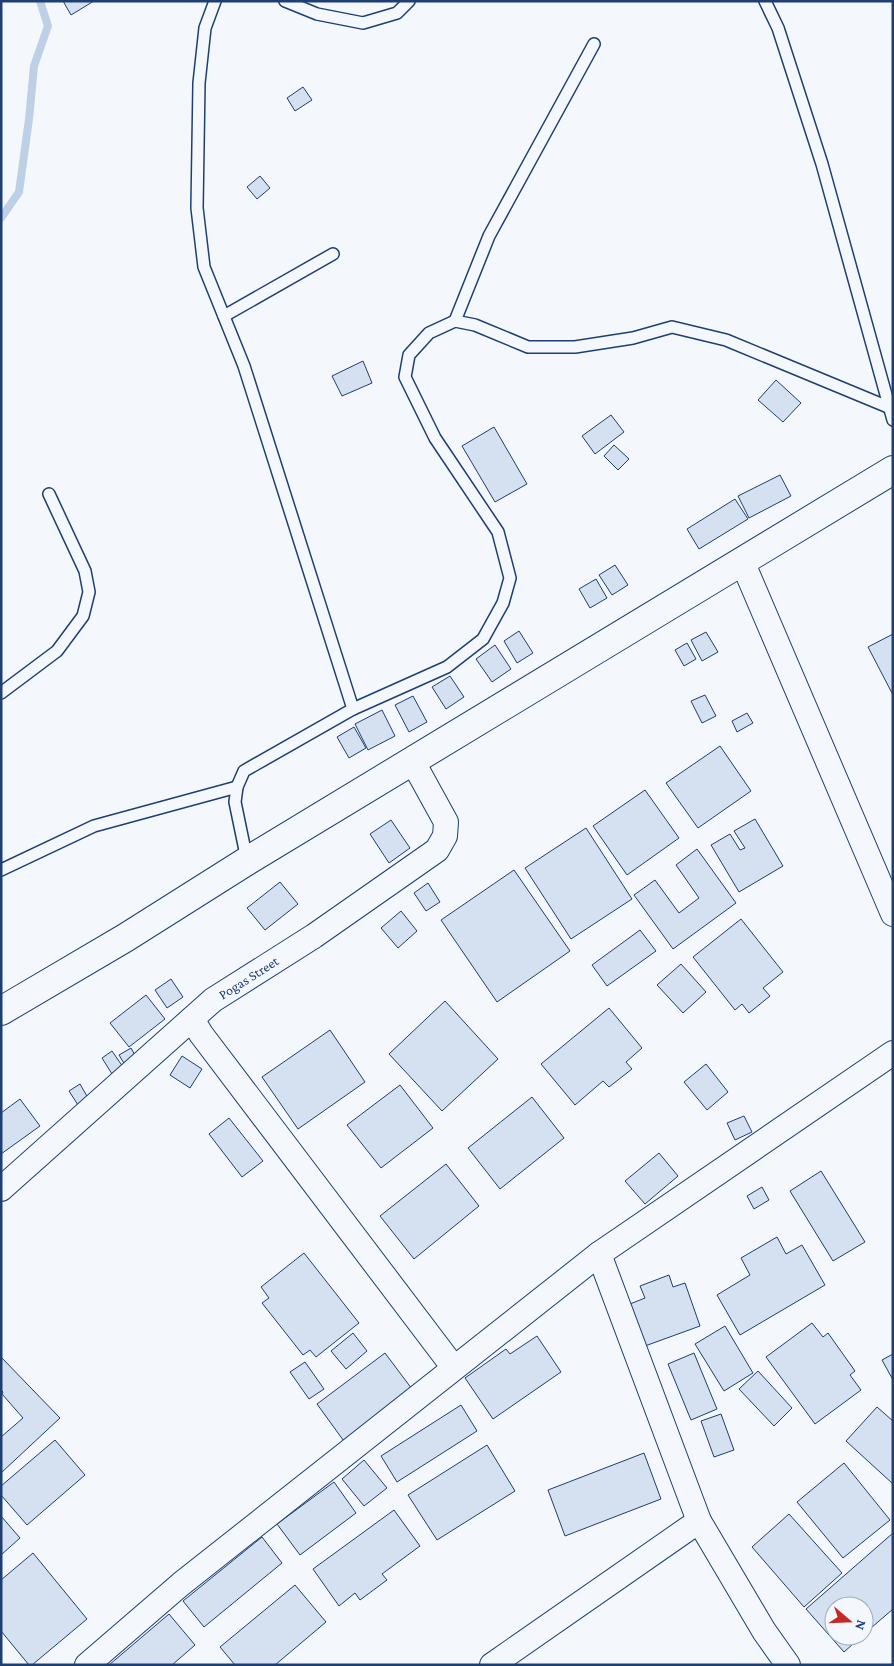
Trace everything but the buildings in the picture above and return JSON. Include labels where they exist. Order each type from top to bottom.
[{"type":"street","points":[[1,1012],[893,470]]},
{"type":"street","points":[[742,561],[893,914]]},
{"type":"street","name":"Pogas Street","points":[[1,1189],[214,1000],[314,936],[437,850],[445,836],[446,822],[413,762]]},
{"type":"street","points":[[192,1019],[201,1034],[454,1368]]},
{"type":"street","points":[[87,1665],[181,1584],[599,1254],[893,1054]]},
{"type":"street","points":[[599,1254],[699,1521],[764,1631],[788,1665]]},
{"type":"street","points":[[492,1665],[699,1521]]},
{"type":"lane","points":[[215,1],[206,28],[199,83],[197,208],[204,267],[244,366],[353,709]]},
{"type":"lane","points":[[285,1],[317,14],[363,23],[397,13],[409,1]]},
{"type":"lane","points":[[765,1],[778,28],[822,164],[893,420]]},
{"type":"lane","points":[[455,321],[489,236],[594,44]]},
{"type":"lane","points":[[224,316],[333,254]]},
{"type":"lane","points":[[247,861],[235,802],[237,786],[244,770],[353,709],[447,666],[483,639],[503,603],[510,578],[498,532],[474,493],[435,438],[405,377],[408,356],[429,333],[455,321],[475,325],[528,347],[575,347],[633,338],[672,327],[726,340],[888,407]]},
{"type":"lane","points":[[1,693],[57,651],[83,616],[89,592],[85,571],[49,494]]},
{"type":"lane","points":[[1,870],[94,826],[237,786]]},
{"type":"waterway","points":[[1,218],[19,192],[34,66],[48,26],[40,1]]}]
